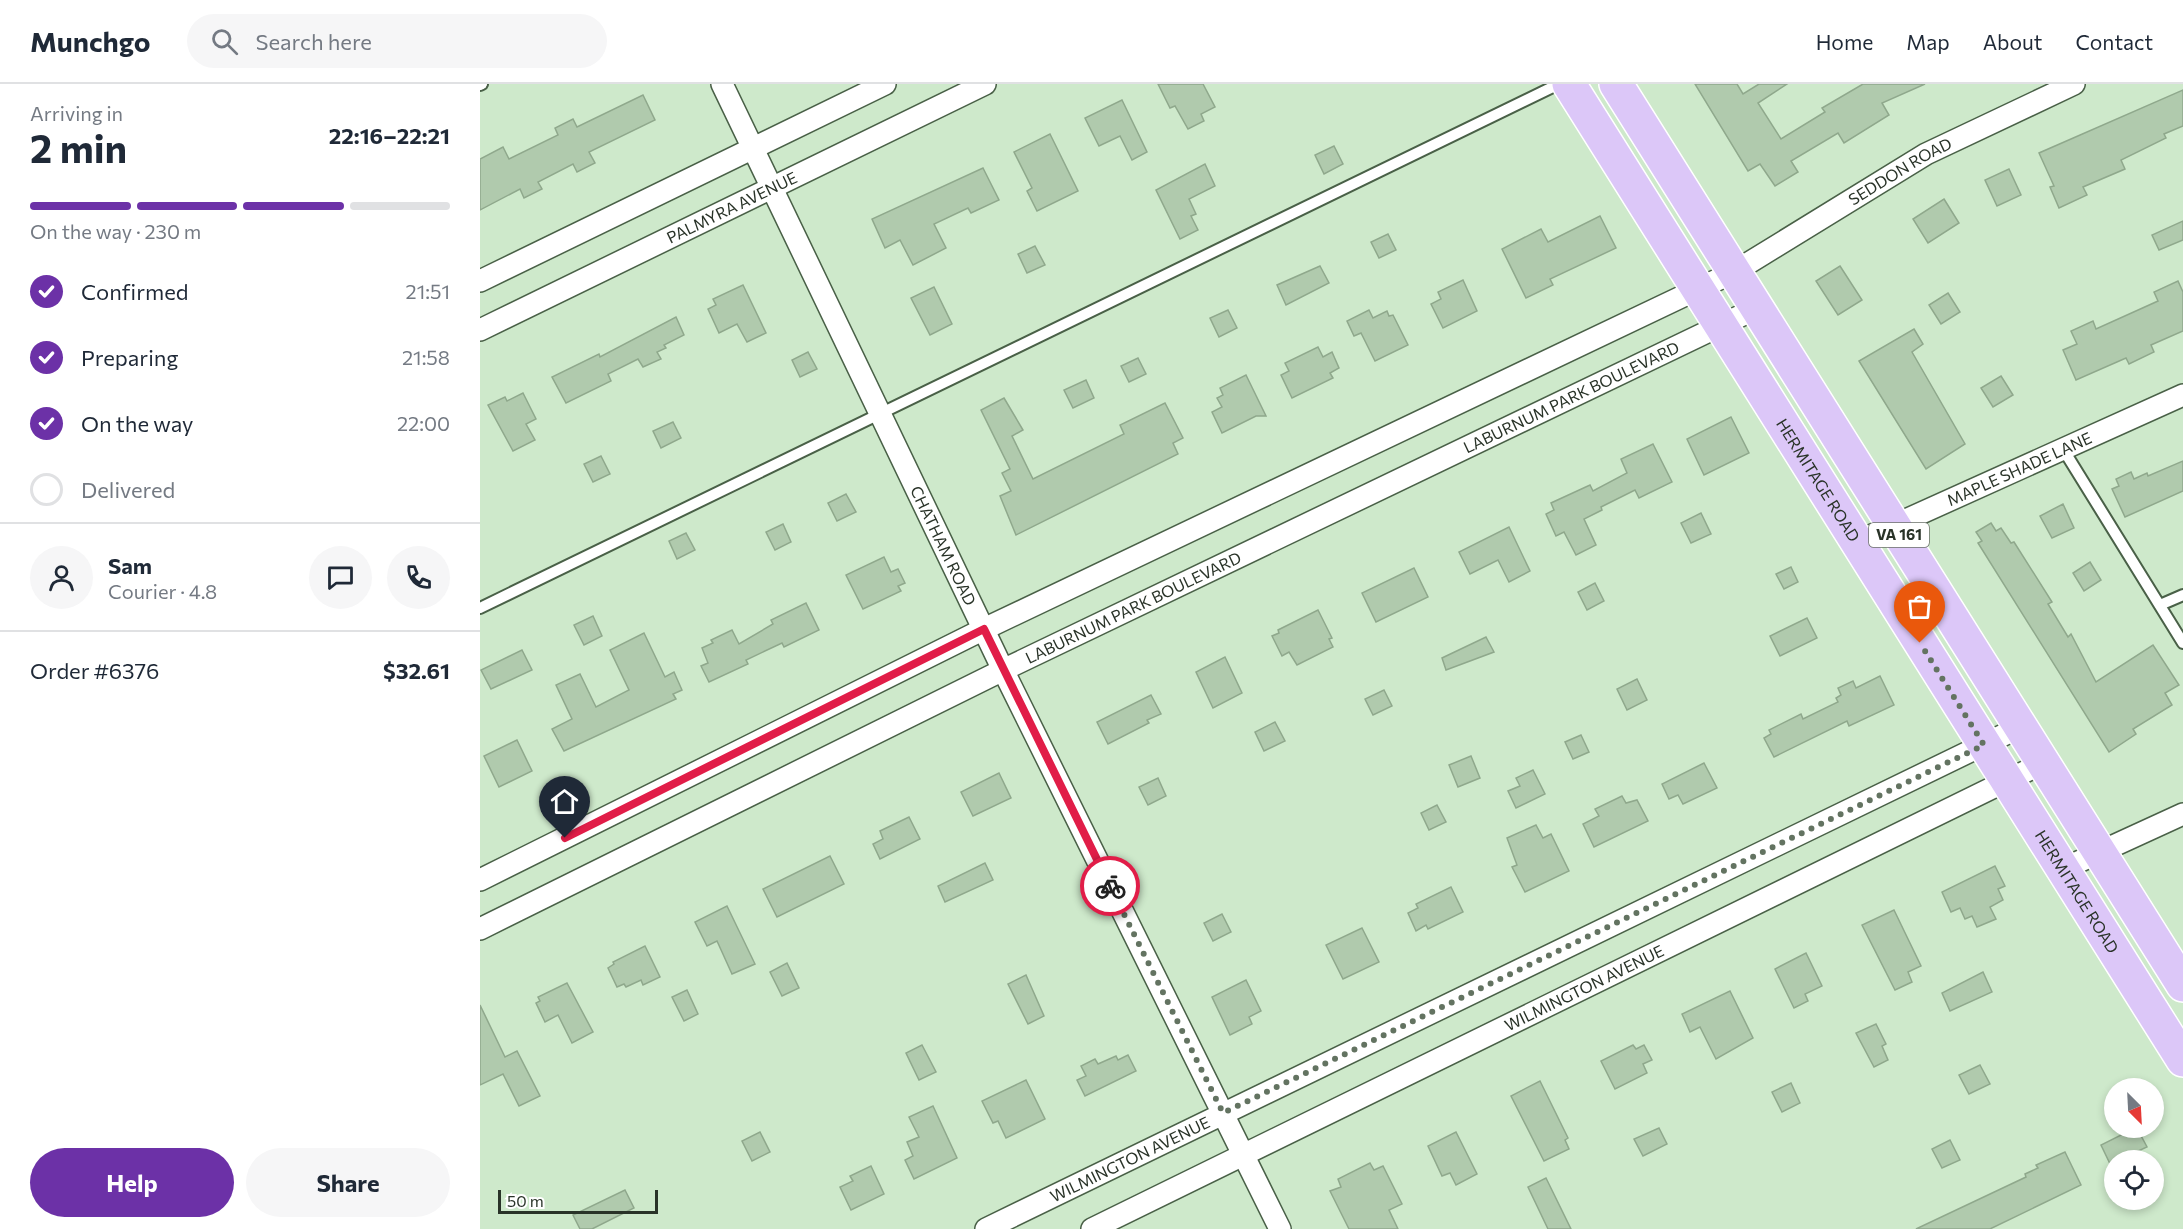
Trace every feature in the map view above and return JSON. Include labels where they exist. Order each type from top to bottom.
[{"type":"main road","name":"HERMITAGE ROAD","points":[[1569,84],[2183,1060]]},
{"type":"main road","name":"VA 161","points":[[1616,84],[2183,986]]},
{"type":"street","name":"CHATHAM ROAD","points":[[722,84],[1003,670],[1280,1229]]},
{"type":"street","points":[[480,281],[885,84]]},
{"type":"street","name":"PALMYRA AVENUE","points":[[480,330],[985,84]]},
{"type":"street","name":"SEDDON ROAD","points":[[1734,272],[1926,154],[2074,84]]},
{"type":"street","points":[[480,880],[984,629],[1734,272]]},
{"type":"street","name":"LABURNUM PARK BOULEVARD","points":[[480,929],[1003,670],[1757,308]]},
{"type":"street","name":"MAPLE SHADE LANE","points":[[1857,542],[2183,395]]},
{"type":"street","name":"WILMINGTON AVENUE","points":[[986,1229],[2020,727]]},
{"type":"street","name":"WILMINGTON AVENUE","points":[[1092,1229],[2043,763]]},
{"type":"street","points":[[2063,869],[2183,814]]},
{"type":"lane","points":[[480,608],[1559,84]]},
{"type":"lane","points":[[2063,449],[2183,643]]},
{"type":"lane","points":[[2160,605],[2183,595]]},
{"type":"building","points":[[1158,84],[1203,84],[1215,107],[1201,114],[1204,121],[1188,129],[1175,106],[1170,108]]},
{"type":"building","points":[[1695,84],[1737,84],[1743,94],[1759,84],[1787,84],[1758,103],[1781,139],[1825,112],[1822,108],[1863,84],[1925,84],[1882,103],[1889,115],[1844,143],[1838,133],[1791,161],[1798,172],[1775,186],[1760,164],[1748,171]]},
{"type":"building","points":[[2183,90],[2183,126],[2164,134],[2166,138],[2121,160],[2125,169],[2083,187],[2087,195],[2059,208],[2050,187],[2054,186],[2039,153]]},
{"type":"building","points":[[643,95],[655,120],[589,152],[595,163],[577,172],[573,164],[538,182],[542,189],[524,198],[520,189],[480,210],[480,159],[503,147],[509,159],[558,135],[555,128],[573,119],[577,127]]},
{"type":"building","points":[[1122,100],[1147,152],[1132,160],[1120,136],[1099,146],[1085,118]]},
{"type":"building","points":[[1050,134],[1078,191],[1037,211],[1027,191],[1032,188],[1014,152]]},
{"type":"building","points":[[1334,146],[1343,164],[1324,174],[1315,155]]},
{"type":"building","points":[[1205,164],[1215,186],[1189,199],[1196,214],[1191,216],[1198,230],[1180,239],[1156,190]]},
{"type":"building","points":[[983,168],[999,200],[971,213],[968,208],[934,224],[946,248],[913,265],[900,240],[885,248],[872,219]]},
{"type":"building","points":[[2009,169],[2021,195],[1997,206],[1985,180]]},
{"type":"building","points":[[1944,199],[1959,223],[1928,243],[1913,219]]},
{"type":"building","points":[[1600,216],[1616,248],[1550,279],[1553,285],[1526,298],[1502,249],[1541,229],[1548,242]]},
{"type":"building","points":[[2183,221],[2183,240],[2159,250],[2152,235]]},
{"type":"building","points":[[1388,234],[1396,250],[1379,258],[1371,242]]},
{"type":"building","points":[[1035,246],[1045,265],[1027,273],[1018,254]]},
{"type":"building","points":[[1320,266],[1329,283],[1286,305],[1277,285]]},
{"type":"building","points":[[1840,266],[1862,300],[1838,315],[1816,281]]},
{"type":"building","points":[[1463,280],[1477,311],[1443,328],[1431,304],[1441,299],[1438,292]]},
{"type":"building","points":[[2178,281],[2183,292],[2183,331],[2151,345],[2154,352],[2129,364],[2126,358],[2076,380],[2063,350],[2077,344],[2071,331],[2093,321],[2096,329],[2158,301],[2154,292]]},
{"type":"building","points":[[743,285],[766,333],[747,342],[737,324],[719,333],[708,309],[716,305],[713,299]]},
{"type":"building","points":[[934,287],[952,324],[930,335],[911,298]]},
{"type":"building","points":[[1948,293],[1960,312],[1941,324],[1929,305]]},
{"type":"building","points":[[1228,310],[1237,328],[1219,337],[1210,318]]},
{"type":"building","points":[[1369,310],[1373,318],[1387,311],[1389,316],[1393,315],[1408,345],[1375,361],[1361,333],[1354,336],[1347,321]]},
{"type":"building","points":[[676,317],[684,335],[664,345],[666,348],[657,352],[661,359],[643,367],[638,359],[608,374],[611,381],[566,403],[552,377],[599,354],[600,357]]},
{"type":"building","points":[[1914,329],[1923,344],[1912,352],[1965,444],[1926,469],[1859,361]]},
{"type":"building","points":[[1318,347],[1323,357],[1332,352],[1339,368],[1330,373],[1333,378],[1292,398],[1281,375],[1289,371],[1285,363]]},
{"type":"building","points":[[808,352],[817,369],[800,377],[792,360]]},
{"type":"building","points":[[1138,358],[1146,374],[1129,382],[1121,366]]},
{"type":"building","points":[[1246,375],[1266,416],[1256,416],[1222,433],[1212,412],[1222,407],[1217,398],[1223,395],[1220,388]]},
{"type":"building","points":[[2001,376],[2013,395],[1993,407],[1981,388]]},
{"type":"building","points":[[1086,380],[1094,398],[1073,408],[1064,390]]},
{"type":"building","points":[[523,393],[536,419],[526,424],[535,440],[513,451],[488,405],[505,397],[507,401]]},
{"type":"building","points":[[1004,398],[1023,430],[1012,436],[1033,479],[1124,434],[1120,425],[1165,403],[1183,438],[1173,443],[1178,454],[1016,535],[1000,496],[1011,491],[1002,473],[1010,469],[981,410]]},
{"type":"building","points":[[1731,417],[1749,453],[1704,475],[1687,439]]},
{"type":"building","points":[[673,422],[681,438],[661,448],[653,431]]},
{"type":"building","points":[[1653,444],[1672,482],[1639,498],[1635,490],[1601,507],[1602,510],[1584,519],[1596,545],[1576,555],[1564,532],[1556,536],[1546,514],[1554,510],[1551,503],[1590,485],[1593,491],[1627,473],[1621,459]]},
{"type":"building","points":[[601,456],[610,474],[593,482],[584,464]]},
{"type":"building","points":[[2183,461],[2183,491],[2125,517],[2112,489],[2119,486],[2116,479],[2131,472],[2134,479],[2147,473],[2148,476]]},
{"type":"building","points":[[846,494],[856,512],[837,521],[828,503]]},
{"type":"building","points":[[2063,504],[2074,528],[2052,538],[2040,516]]},
{"type":"building","points":[[1701,513],[1711,534],[1691,543],[1681,523]]},
{"type":"building","points":[[1991,523],[1996,531],[2001,528],[2011,543],[2014,542],[2052,602],[2048,604],[2068,637],[2071,634],[2096,682],[2153,645],[2179,685],[2165,693],[2172,705],[2133,729],[2136,734],[2109,752],[1978,543],[1982,541],[1976,532]]},
{"type":"building","points":[[783,524],[791,542],[775,550],[766,532]]},
{"type":"building","points":[[1509,527],[1530,571],[1509,582],[1498,560],[1470,574],[1459,552]]},
{"type":"building","points":[[686,533],[695,550],[677,559],[669,541]]},
{"type":"building","points":[[884,557],[891,572],[898,569],[905,583],[898,586],[901,591],[863,609],[846,575]]},
{"type":"building","points":[[2090,562],[2101,580],[2084,591],[2073,573]]},
{"type":"building","points":[[1791,567],[1798,582],[1784,589],[1776,574]]},
{"type":"building","points":[[1414,568],[1428,597],[1376,622],[1362,593]]},
{"type":"building","points":[[1595,583],[1604,601],[1587,610],[1578,592]]},
{"type":"building","points":[[806,603],[819,630],[784,647],[782,643],[746,660],[748,664],[709,682],[701,666],[708,663],[702,648],[713,643],[711,640],[732,630],[739,644],[773,624],[771,620]]},
{"type":"building","points":[[1318,610],[1332,638],[1329,639],[1333,647],[1297,665],[1289,652],[1282,656],[1272,636],[1279,633],[1278,630]]},
{"type":"building","points":[[593,616],[602,636],[584,645],[574,625]]},
{"type":"building","points":[[1807,618],[1817,638],[1780,656],[1770,636]]},
{"type":"building","points":[[644,633],[665,677],[674,672],[682,690],[673,694],[676,699],[564,751],[552,729],[572,719],[556,685],[580,674],[596,707],[629,690],[610,650]]},
{"type":"building","points":[[1486,637],[1494,652],[1446,670],[1442,658]]},
{"type":"building","points":[[522,650],[532,670],[491,689],[481,670]]},
{"type":"building","points":[[1225,657],[1242,693],[1213,708],[1196,672]]},
{"type":"building","points":[[1880,676],[1894,705],[1849,726],[1847,721],[1774,757],[1764,738],[1771,734],[1769,730],[1801,714],[1803,719],[1838,702],[1836,698],[1841,695],[1838,688],[1853,681],[1856,688]]},
{"type":"building","points":[[1637,679],[1647,700],[1627,710],[1617,689]]},
{"type":"building","points":[[1384,690],[1392,706],[1373,715],[1365,699]]},
{"type":"building","points":[[1151,695],[1161,714],[1147,720],[1149,723],[1108,744],[1097,722]]},
{"type":"building","points":[[1275,722],[1285,741],[1264,751],[1255,732]]},
{"type":"building","points":[[1581,735],[1589,752],[1573,759],[1565,742]]},
{"type":"building","points":[[517,740],[532,771],[499,787],[484,756]]},
{"type":"building","points":[[1471,756],[1480,778],[1458,787],[1449,765]]},
{"type":"building","points":[[1704,763],[1717,788],[1683,804],[1678,795],[1669,799],[1662,784]]},
{"type":"building","points":[[1533,770],[1545,794],[1516,808],[1508,791],[1520,786],[1516,778]]},
{"type":"building","points":[[999,773],[1011,798],[973,816],[961,792]]},
{"type":"building","points":[[1158,778],[1166,796],[1148,805],[1139,787]]},
{"type":"building","points":[[1622,796],[1626,803],[1637,800],[1648,821],[1594,847],[1583,824],[1599,816],[1595,809]]},
{"type":"building","points":[[1437,805],[1446,822],[1429,830],[1421,813]]},
{"type":"building","points":[[909,817],[920,839],[880,859],[873,844],[883,839],[880,831]]},
{"type":"building","points":[[1536,825],[1543,838],[1551,834],[1569,871],[1525,892],[1512,867],[1517,865],[1507,838]]},
{"type":"building","points":[[830,856],[844,884],[777,917],[763,889]]},
{"type":"building","points":[[985,863],[993,880],[945,902],[938,886]]},
{"type":"building","points":[[1995,866],[2005,886],[1998,889],[2003,900],[1990,907],[1996,919],[1977,927],[1972,916],[1965,919],[1960,908],[1951,912],[1942,892]]},
{"type":"building","points":[[1451,887],[1463,912],[1428,929],[1426,925],[1416,931],[1408,913],[1418,908],[1416,904]]},
{"type":"building","points":[[727,906],[755,964],[732,974],[717,941],[707,946],[695,922]]},
{"type":"building","points":[[1894,910],[1921,966],[1908,972],[1912,982],[1895,990],[1862,925]]},
{"type":"building","points":[[1222,914],[1231,932],[1213,941],[1204,923]]},
{"type":"building","points":[[1362,928],[1379,962],[1343,979],[1326,945]]},
{"type":"building","points":[[645,946],[660,977],[643,985],[641,980],[626,987],[624,984],[617,987],[608,968],[614,964],[613,962]]},
{"type":"building","points":[[1806,953],[1822,986],[1805,994],[1808,1001],[1794,1008],[1775,969]]},
{"type":"building","points":[[787,963],[799,988],[782,996],[770,972]]},
{"type":"building","points":[[1983,972],[1992,992],[1950,1011],[1942,993]]},
{"type":"building","points":[[1026,975],[1044,1016],[1028,1024],[1008,984]]},
{"type":"building","points":[[1246,980],[1261,1011],[1249,1017],[1252,1024],[1230,1035],[1212,997]]},
{"type":"building","points":[[567,983],[593,1032],[572,1043],[558,1015],[545,1022],[536,1003],[540,1001],[538,997]]},
{"type":"building","points":[[687,990],[698,1014],[684,1021],[672,997]]},
{"type":"building","points":[[1730,991],[1753,1038],[1716,1059],[1700,1027],[1690,1032],[1682,1014]]},
{"type":"building","points":[[480,1005],[505,1057],[517,1051],[540,1096],[519,1106],[503,1074],[480,1085]]},
{"type":"building","points":[[1876,1024],[1886,1044],[1882,1046],[1888,1060],[1874,1067],[1856,1033]]},
{"type":"building","points":[[922,1045],[936,1072],[919,1080],[906,1053]]},
{"type":"building","points":[[1633,1045],[1636,1049],[1644,1045],[1652,1060],[1643,1064],[1647,1073],[1615,1089],[1601,1061]]},
{"type":"building","points":[[1128,1055],[1136,1071],[1085,1096],[1077,1080],[1086,1076],[1081,1066],[1095,1059],[1098,1064],[1116,1056],[1118,1060]]},
{"type":"building","points":[[1980,1065],[1990,1084],[1969,1094],[1959,1075]]},
{"type":"building","points":[[1026,1080],[1045,1119],[1006,1138],[998,1121],[993,1123],[982,1101]]},
{"type":"building","points":[[1540,1081],[1568,1138],[1565,1140],[1569,1149],[1544,1161],[1511,1096]]},
{"type":"building","points":[[1791,1083],[1800,1103],[1782,1112],[1772,1092]]},
{"type":"building","points":[[933,1106],[957,1158],[914,1179],[905,1160],[913,1156],[907,1142],[919,1137],[909,1117]]},
{"type":"building","points":[[1659,1128],[1667,1144],[1643,1156],[1634,1139]]},
{"type":"building","points":[[760,1132],[770,1152],[752,1161],[742,1141]]},
{"type":"building","points":[[1456,1132],[1477,1174],[1456,1185],[1450,1173],[1442,1176],[1428,1146]]},
{"type":"building","points":[[2115,1138],[2142,1138],[2147,1147],[2140,1150],[2104,1151],[2101,1145]]},
{"type":"building","points":[[1950,1140],[1960,1160],[1942,1168],[1932,1149]]},
{"type":"building","points":[[2065,1152],[2081,1185],[1990,1229],[1916,1229],[2026,1177],[2025,1174],[2038,1168],[2036,1165]]},
{"type":"building","points":[[1370,1163],[1374,1170],[1383,1166],[1402,1204],[1389,1210],[1398,1229],[1349,1229],[1330,1191],[1341,1187],[1338,1179]]},
{"type":"building","points":[[871,1166],[884,1194],[851,1210],[840,1187],[853,1181],[850,1176]]},
{"type":"building","points":[[1546,1178],[1571,1229],[1548,1229],[1528,1187]]},
{"type":"building","points":[[625,1190],[634,1208],[592,1229],[580,1229],[573,1215]]},
{"type":"way so far","points":[[1110,886],[1223,1113],[1984,745],[1920,643]]},
{"type":"route","points":[[565,838],[984,629],[1110,886]]}]
